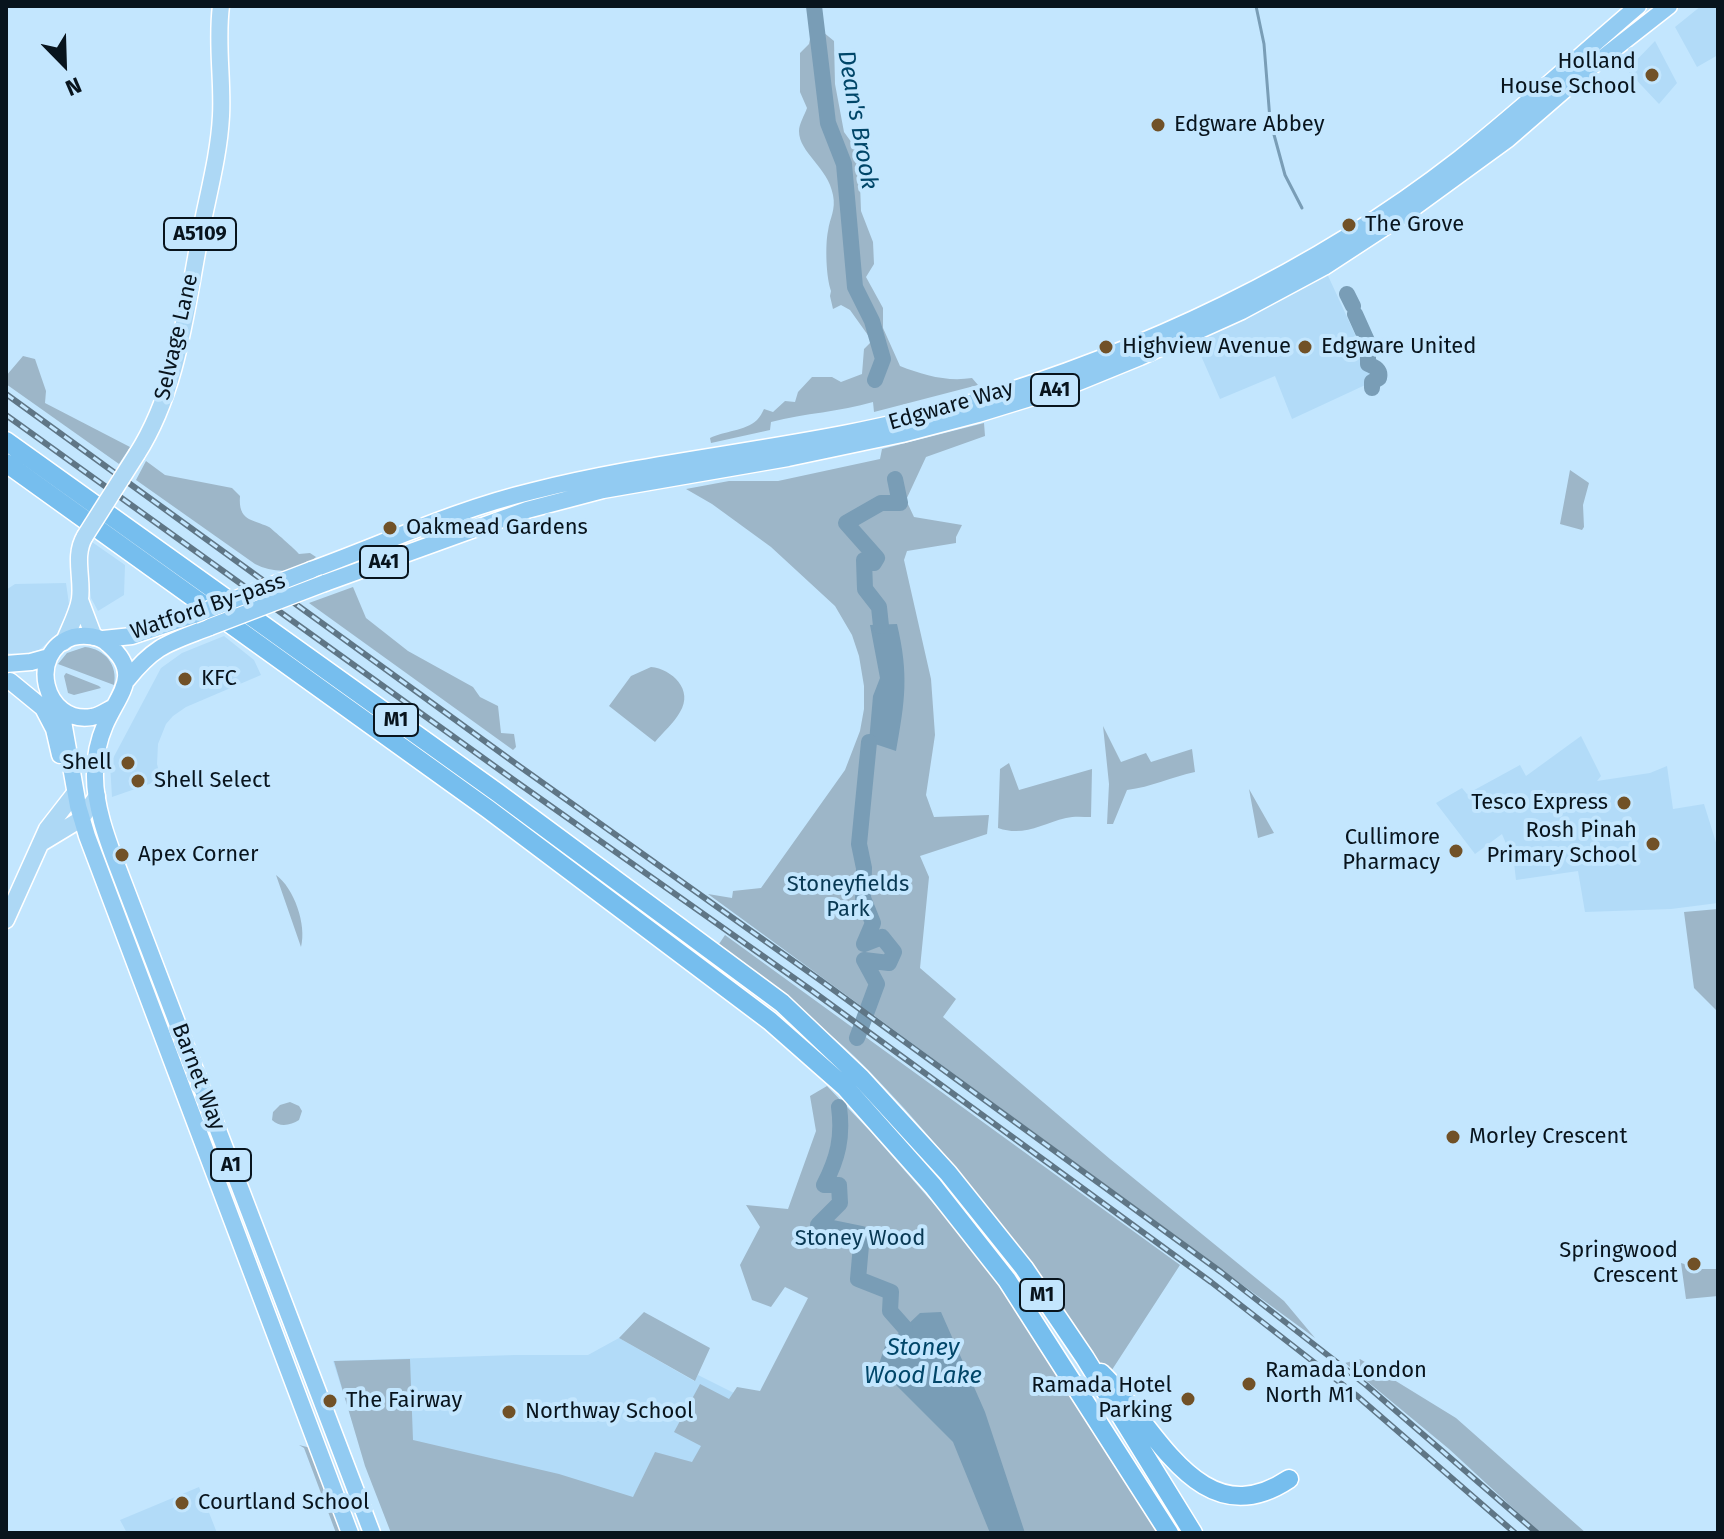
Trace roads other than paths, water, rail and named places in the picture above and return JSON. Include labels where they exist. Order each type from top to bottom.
[{"type":"highway","name":"Edgware Way","points":[[311,570],[440,521],[533,491],[898,423],[1040,381],[1105,356],[1238,298],[1314,257],[1458,160],[1638,6]]},
{"type":"highway","name":"Edgware Way","points":[[203,624],[325,583],[493,520],[603,490],[788,458],[978,414],[1069,386],[1140,357],[1242,311],[1324,267],[1405,214],[1508,139],[1591,67],[1669,6]]},
{"type":"highway","name":"M1","points":[[6,441],[498,793],[782,1003],[853,1082],[958,1185],[1024,1268],[1085,1358],[1193,1533]]},
{"type":"highway","name":"M1","points":[[6,463],[488,809],[853,1082],[1007,1280],[1169,1533]]},
{"type":"highway","name":"Watford By-pass","points":[[127,680],[142,661],[159,647],[311,570]]},
{"type":"highway","name":"Watford By-pass","points":[[98,638],[132,636],[203,624]]},
{"type":"highway","points":[[74,637],[98,638],[116,651],[123,661],[127,680],[125,691],[114,707],[95,717],[78,717],[61,710],[48,694],[45,668],[49,657],[64,642],[74,637]]},
{"type":"highway","points":[[6,664],[49,657]]},
{"type":"highway","name":"A1","points":[[8,681],[25,683],[48,694]]},
{"type":"highway","name":"A1","points":[[8,681],[35,700],[49,717],[67,781],[75,793]]},
{"type":"highway","name":"Barnet Way","points":[[114,707],[104,726],[95,761],[97,796],[118,868],[372,1533]]},
{"type":"highway","name":"Barnet Way","points":[[61,710],[81,819],[350,1533]]},
{"type":"highway","name":"M1","points":[[1085,1358],[1121,1392],[1180,1472],[1208,1490],[1235,1498],[1260,1495],[1289,1479]]},
{"type":"main road","name":"Selvage Lane","points":[[98,638],[80,600],[80,546],[154,424],[173,370],[221,120],[218,39],[221,6]]},
{"type":"main road","name":"Selvage Lane","points":[[64,642],[80,600]]},
{"type":"main road","points":[[6,920],[47,829],[75,793]]},
{"type":"main road","points":[[43,842],[81,819],[97,796]]},
{"type":"water","points":[[897,624],[904,688],[896,751],[869,742],[873,696],[880,678],[870,625]]},
{"type":"water","name":"Stoney Wood Lake","points":[[941,1312],[985,1412],[1025,1533],[990,1533],[953,1442],[878,1367],[885,1346],[920,1313]]},
{"type":"waterway","name":"Dean's Brook","points":[[814,6],[828,123],[844,164],[855,287],[872,321],[883,359],[875,380]]},
{"type":"waterway","points":[[1256,6],[1264,44],[1270,120],[1285,175],[1302,208]]},
{"type":"waterway","points":[[1347,294],[1353,306]]},
{"type":"waterway","points":[[1355,314],[1368,343],[1368,364],[1379,373],[1379,378],[1372,382],[1372,388]]},
{"type":"waterway","name":"Dean's Brook","points":[[881,626],[879,607],[865,589],[864,560],[874,563],[877,558],[846,523],[881,503],[900,503],[895,479]]},
{"type":"waterway","name":"Dean's Brook","points":[[857,1038],[877,984],[864,960],[889,963],[894,952],[882,937],[864,944],[873,923],[863,898],[864,868],[859,844],[869,742]]},
{"type":"waterway","name":"Dean's Brook","points":[[839,1107],[838,1147],[824,1185],[839,1185],[840,1203],[818,1225],[862,1234],[858,1279],[891,1292],[890,1311],[905,1328]]},
{"type":"railway","points":[[6,394],[1221,1272],[1366,1385],[1537,1533]]},
{"type":"railway","points":[[6,415],[811,990],[1211,1282],[1356,1395],[1515,1533]]},
{"type":"place","name":"Holland House School","points":[[1652,75]]},
{"type":"place","name":"Edgware Abbey","points":[[1158,125]]},
{"type":"place","name":"The Grove","points":[[1349,225]]},
{"type":"place","name":"Highview Avenue","points":[[1106,347]]},
{"type":"place","name":"Edgware United","points":[[1305,347]]},
{"type":"place","name":"Oakmead Gardens","points":[[390,528]]},
{"type":"place","name":"KFC","points":[[185,679]]},
{"type":"place","name":"Shell","points":[[128,763]]},
{"type":"place","name":"Shell Select","points":[[138,781]]},
{"type":"place","name":"Tesco Express","points":[[1624,803]]},
{"type":"place","name":"Rosh Pinah Primary School","points":[[1653,844]]},
{"type":"place","name":"Cullimore Pharmacy","points":[[1456,851]]},
{"type":"place","name":"Apex Corner","points":[[122,855]]},
{"type":"place","name":"Morley Crescent","points":[[1453,1137]]},
{"type":"place","name":"Springwood Crescent","points":[[1694,1264]]},
{"type":"place","name":"Ramada London North M1","points":[[1249,1384]]},
{"type":"place","name":"Ramada Hotel Parking","points":[[1188,1399]]},
{"type":"place","name":"The Fairway","points":[[330,1401]]},
{"type":"place","name":"Northway School","points":[[509,1412]]},
{"type":"place","name":"Courtland School","points":[[182,1503]]},
{"type":"park label","name":"Stoneyfields Park","points":[[848,898]]},
{"type":"park label","name":"Stoney Wood","points":[[860,1239]]}]
